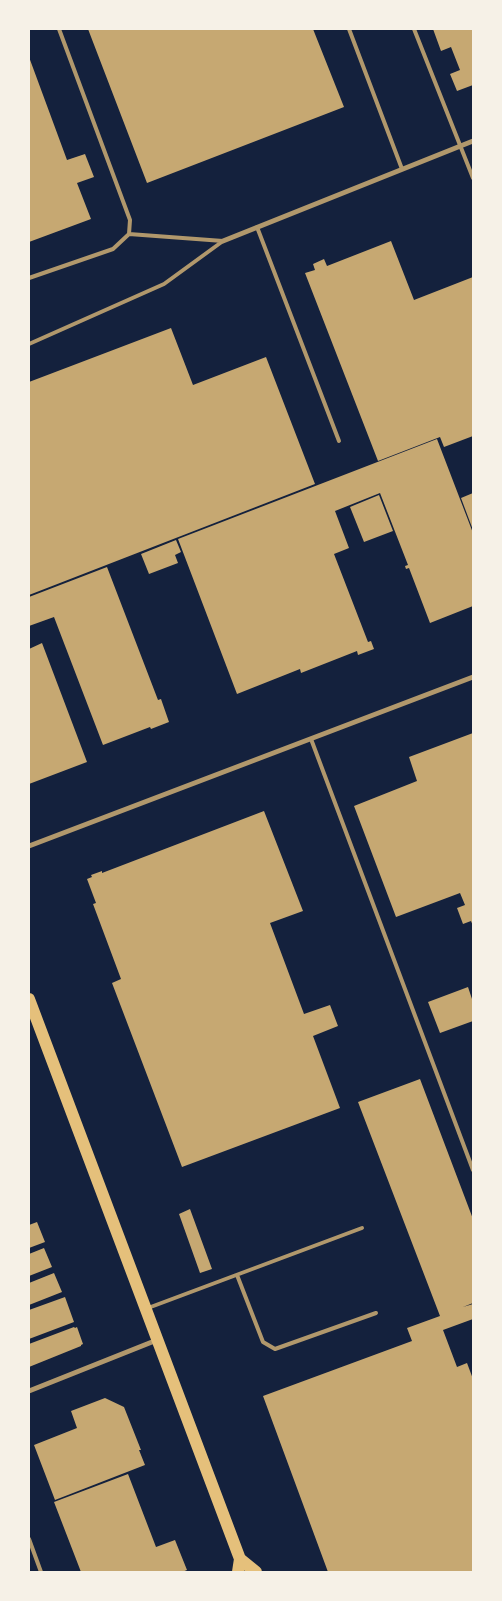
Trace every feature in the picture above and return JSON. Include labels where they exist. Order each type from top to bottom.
[{"type":"main road","points":[[29,999],[240,1559],[238,1572]]},
{"type":"main road","points":[[240,1559],[256,1572]]},
{"type":"street","points":[[223,241],[473,141]]},
{"type":"street","points":[[29,846],[473,677]]},
{"type":"street","points":[[29,1391],[157,1340]]},
{"type":"lane","points":[[29,278],[113,249],[129,234],[130,220],[59,29]]},
{"type":"lane","points":[[349,29],[402,169]]},
{"type":"lane","points":[[414,29],[473,178]]},
{"type":"lane","points":[[257,227],[339,440]]},
{"type":"lane","points":[[129,234],[223,241]]},
{"type":"lane","points":[[29,344],[164,284],[223,241]]},
{"type":"lane","points":[[311,739],[473,1170]]},
{"type":"lane","points":[[146,1309],[362,1228]]},
{"type":"lane","points":[[237,1274],[263,1342],[275,1350],[376,1312]]},
{"type":"lane","points":[[29,1539],[41,1572]]},
{"type":"building","points":[[88,29],[313,29],[344,107],[147,183]]},
{"type":"building","points":[[433,29],[473,29],[473,85],[457,91],[450,74],[460,70],[451,47],[441,51]]},
{"type":"building","points":[[29,57],[67,160],[85,154],[94,177],[77,183],[91,219],[29,242]]},
{"type":"building","points":[[391,241],[414,300],[473,277],[473,436],[444,447],[440,437],[378,461],[305,273],[315,270],[313,264],[324,259],[327,266]]},
{"type":"building","points":[[171,328],[193,385],[266,357],[315,484],[29,595],[29,382]]},
{"type":"building","points":[[437,439],[473,533],[473,606],[430,623],[409,568],[406,569],[405,566],[408,565],[380,493],[335,511],[349,548],[334,554],[368,642],[371,641],[374,649],[358,655],[357,651],[301,673],[300,669],[237,694],[178,539]]},
{"type":"building","points":[[473,493],[473,530],[461,498]]},
{"type":"building","points":[[379,495],[393,531],[364,542],[350,507]]},
{"type":"building","points":[[176,540],[181,552],[175,555],[178,563],[149,574],[141,554]]},
{"type":"building","points":[[107,567],[158,700],[161,699],[169,722],[151,729],[150,727],[103,745],[54,617],[29,626],[29,597]]},
{"type":"building","points":[[42,643],[87,762],[29,784],[29,649]]},
{"type":"building","points":[[473,733],[473,926],[471,921],[463,924],[457,908],[465,905],[460,893],[396,917],[354,806],[417,781],[409,757]]},
{"type":"building","points":[[264,811],[303,911],[270,923],[304,1014],[330,1005],[338,1026],[313,1036],[340,1108],[182,1167],[112,983],[121,979],[93,904],[96,903],[87,879],[92,877],[91,875],[102,871],[102,873]]},
{"type":"building","points":[[468,987],[473,1002],[473,1021],[440,1033],[428,1002]]},
{"type":"building","points":[[420,1079],[473,1219],[473,1303],[463,1307],[473,1304],[473,1319],[443,1330],[457,1367],[467,1363],[473,1379],[473,1572],[328,1572],[263,1396],[412,1341],[407,1328],[440,1316],[358,1102]]},
{"type":"building","points":[[190,1209],[212,1269],[200,1273],[179,1214]]},
{"type":"building","points":[[37,1222],[45,1242],[29,1248],[29,1225]]},
{"type":"building","points":[[44,1248],[52,1267],[29,1276],[29,1254]]},
{"type":"building","points":[[54,1273],[62,1292],[29,1305],[29,1283]]},
{"type":"building","points":[[65,1297],[74,1322],[29,1339],[29,1310]]},
{"type":"building","points":[[77,1327],[83,1344],[81,1346],[29,1367],[29,1344]]},
{"type":"building","points":[[105,1398],[124,1407],[145,1465],[55,1500],[34,1445],[77,1428],[71,1411]]},
{"type":"building","points":[[128,1474],[156,1547],[175,1540],[187,1570],[182,1572],[81,1572],[54,1502]]}]
